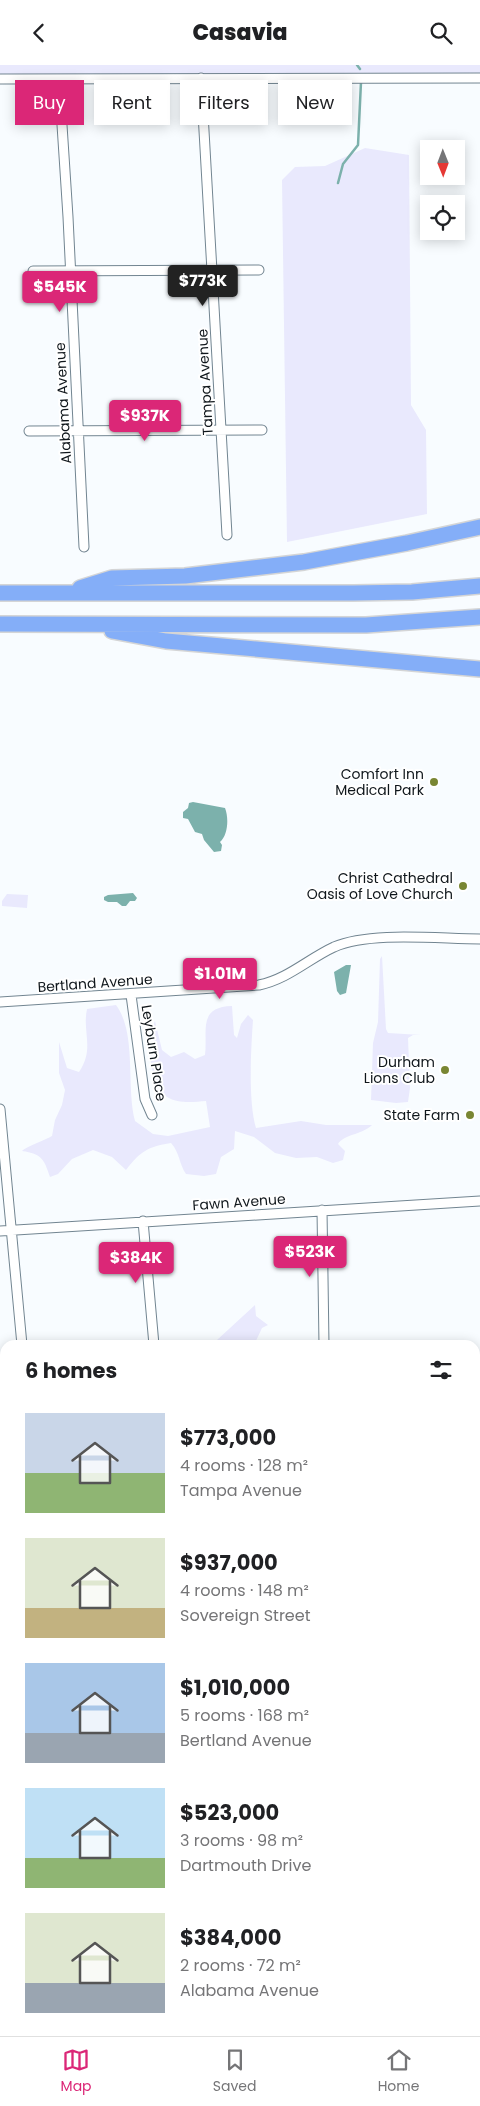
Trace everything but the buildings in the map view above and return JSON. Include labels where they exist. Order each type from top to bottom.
[{"type":"highway","points":[[67,593],[112,578],[185,576],[264,568],[360,553],[480,527]]},
{"type":"highway","points":[[0,593],[353,593],[412,592],[480,586]]},
{"type":"highway","points":[[0,624],[366,625],[480,617]]},
{"type":"highway","points":[[68,624],[166,641],[480,669]]},
{"type":"street","name":"Tampa Avenue","points":[[201,78],[227,535]]},
{"type":"street","points":[[0,79],[480,78]]},
{"type":"street","name":"Alabama Avenue","points":[[59,79],[84,547]]},
{"type":"street","points":[[33,271],[259,270]]},
{"type":"street","points":[[28,431],[262,430]]},
{"type":"street","name":"Bertland Avenue","points":[[0,1002],[131,995],[259,985],[271,983],[285,977],[335,947],[366,939],[480,939]]},
{"type":"street","name":"Leyburn Place","points":[[131,995],[145,1099],[152,1115]]},
{"type":"street","points":[[0,1109],[22,1340]]},
{"type":"street","name":"Fawn Avenue","points":[[0,1231],[480,1201]]},
{"type":"street","points":[[322,1210],[324,1340]]},
{"type":"street","points":[[142,1221],[154,1340]]},
{"type":"shaded area","points":[[0,65],[480,65],[480,74],[0,74]]},
{"type":"shaded area","points":[[365,148],[409,155],[411,405],[426,430],[427,514],[287,542],[282,180],[295,167],[325,166]]},
{"type":"shaded area","points":[[193,802],[225,808],[227,826],[225,835],[220,842],[222,845],[221,851],[214,852],[204,840],[202,834],[195,832],[188,819],[183,818],[183,812],[188,808],[189,803]]},
{"type":"shaded area","points":[[133,893],[137,898],[135,901],[130,901],[126,906],[104,900],[104,897],[108,895]]},
{"type":"shaded area","points":[[7,894],[28,895],[27,908],[2,906],[2,901]]},
{"type":"shaded area","points":[[382,956],[386,1029],[388,1033],[421,1035],[413,1035],[408,1038],[410,1088],[408,1102],[396,1103],[371,1100],[373,1043],[378,1022],[380,959]]},
{"type":"shaded area","points":[[346,965],[351,965],[346,993],[340,995],[337,991],[334,972]]},
{"type":"shaded area","points":[[116,1005],[127,1030],[132,1107],[135,1121],[153,1134],[168,1136],[210,1127],[206,1101],[176,1101],[167,1097],[156,1083],[150,1050],[152,1029],[155,1021],[162,1050],[171,1057],[184,1052],[195,1059],[205,1055],[206,1022],[209,1016],[213,1011],[221,1007],[232,1006],[234,1035],[237,1038],[241,1024],[248,1015],[253,1020],[251,1090],[253,1117],[256,1128],[301,1121],[326,1125],[372,1125],[363,1131],[344,1138],[338,1144],[345,1151],[343,1160],[333,1163],[317,1157],[296,1158],[275,1153],[254,1137],[235,1131],[234,1149],[221,1157],[216,1174],[204,1176],[186,1174],[171,1143],[156,1146],[145,1151],[126,1170],[112,1157],[93,1150],[72,1159],[58,1174],[50,1177],[41,1158],[22,1151],[52,1136],[65,1090],[59,1073],[59,1042],[67,1068],[79,1072],[84,1063],[87,1048],[87,1009]]},
{"type":"shaded area","points":[[255,1305],[256,1316],[268,1325],[262,1328],[256,1340],[217,1340]]},
{"type":"waterway","points":[[357,65],[360,69]]},
{"type":"waterway","points":[[338,183],[343,164],[358,145],[361,82]]},
{"type":"place","name":"Comfort Inn Medical Park","points":[[434,782]]},
{"type":"place","name":"Christ Cathedral Oasis of Love Church","points":[[463,886]]},
{"type":"place","name":"Durham Lions Club","points":[[445,1070]]},
{"type":"place","name":"State Farm","points":[[470,1115]]}]
